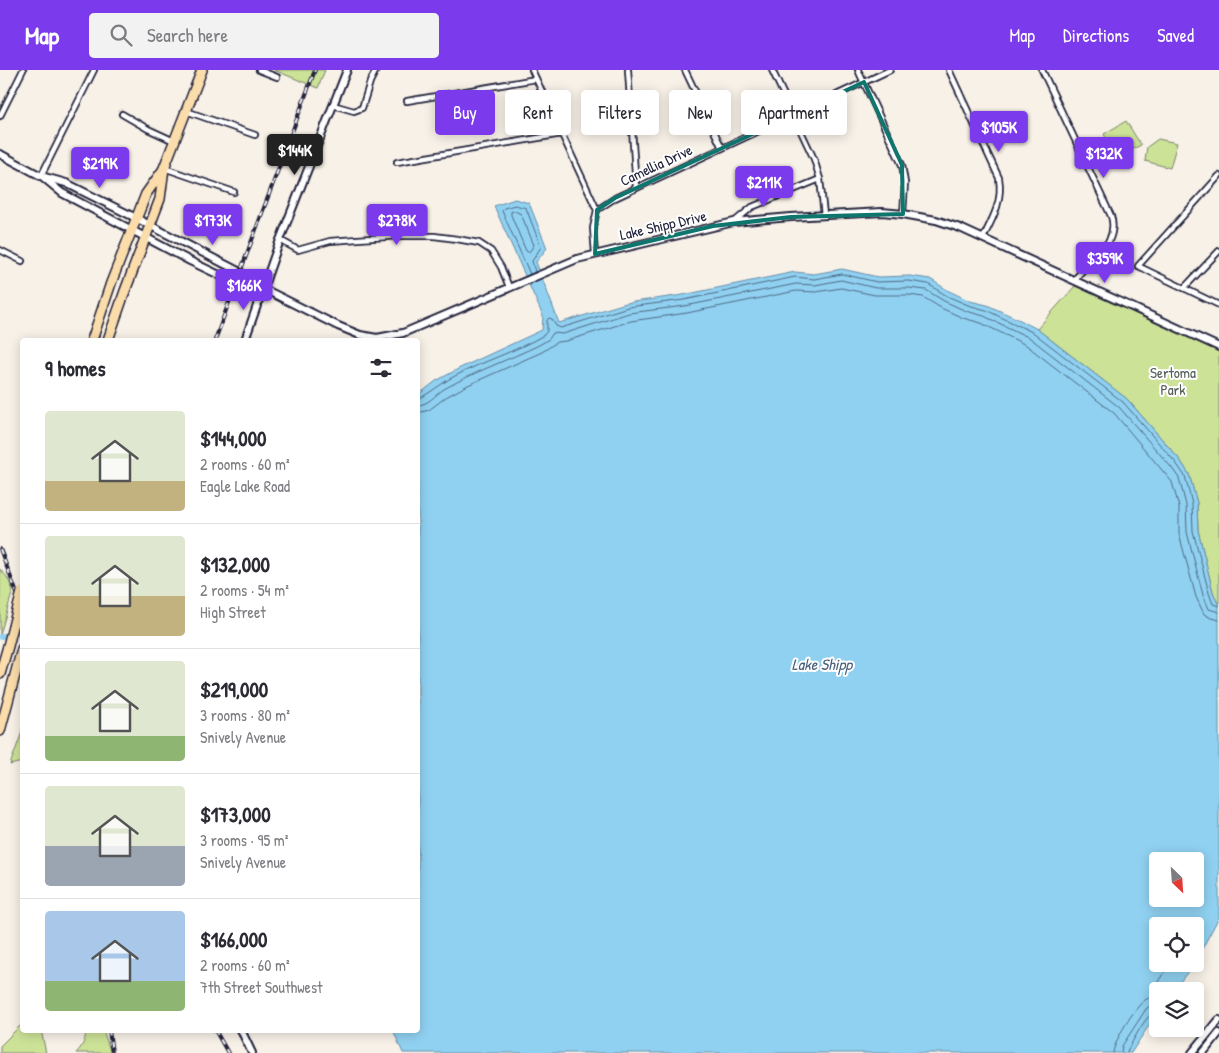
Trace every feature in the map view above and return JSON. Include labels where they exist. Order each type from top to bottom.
[{"type":"highway","points":[[109,338],[160,199],[164,168],[202,70]]},
{"type":"highway","points":[[93,338],[131,230],[146,194],[164,168]]},
{"type":"highway","points":[[0,674],[20,600]]},
{"type":"highway","points":[[0,731],[20,657]]},
{"type":"street","points":[[0,116],[23,70]]},
{"type":"street","points":[[41,176],[94,70]]},
{"type":"street","points":[[259,70],[277,76]]},
{"type":"street","points":[[246,338],[280,240],[347,70]]},
{"type":"street","points":[[333,105],[354,111],[362,108],[376,70]]},
{"type":"street","points":[[532,70],[541,90]]},
{"type":"street","points":[[628,70],[636,188]]},
{"type":"street","points":[[685,70],[722,148]]},
{"type":"street","points":[[772,70],[781,90]]},
{"type":"street","points":[[858,70],[902,165],[905,183],[903,214]]},
{"type":"street","name":"Camellia Drive","points":[[847,90],[890,70]]},
{"type":"street","points":[[949,70],[999,178],[1001,190],[999,202],[983,238]]},
{"type":"street","points":[[1042,70],[1111,216],[1113,224],[1112,235],[1109,241],[1074,280]]},
{"type":"street","points":[[408,101],[536,79]]},
{"type":"street","points":[[186,111],[255,135]]},
{"type":"street","points":[[122,114],[174,141]]},
{"type":"street","points":[[396,162],[556,135]]},
{"type":"street","points":[[562,135],[598,210],[593,233],[594,254]]},
{"type":"street","name":"Camellia Drive","points":[[598,210],[615,198],[750,135]]},
{"type":"street","points":[[803,135],[814,159],[820,179],[824,215]]},
{"type":"street","points":[[0,154],[41,176],[62,193],[145,238],[236,283],[262,288]]},
{"type":"street","points":[[164,168],[234,192]]},
{"type":"street","points":[[41,176],[66,183],[136,218],[240,272],[262,288]]},
{"type":"street","points":[[1219,176],[1138,266],[1219,305]]},
{"type":"street","points":[[734,222],[752,207],[820,179]]},
{"type":"street","name":"Lake Shipp Drive","points":[[262,288],[338,326],[360,335],[376,338],[403,333],[548,270],[594,254],[734,222],[882,212],[943,222],[983,238],[1219,348]]},
{"type":"street","points":[[280,240],[298,250],[330,241],[400,236],[434,236],[474,242],[485,246],[494,255],[512,286]]},
{"type":"street","points":[[0,250],[22,261]]},
{"type":"street","points":[[1184,288],[1219,251]]},
{"type":"street","points":[[1192,1053],[1219,1020]]},
{"type":"street","points":[[242,1033],[252,1053]]},
{"type":"street","points":[[1203,1053],[1219,1033]]},
{"type":"highlighted area","points":[[864,82],[902,165],[903,214],[791,217],[713,226],[595,254],[597,210],[615,198]]},
{"type":"green space","points":[[274,70],[325,70],[318,88]]},
{"type":"green space","points":[[1126,121],[1141,145],[1129,151],[1111,148],[1104,134]]},
{"type":"green space","points":[[1158,139],[1177,143],[1170,168],[1145,161],[1147,147]]},
{"type":"green space","name":"Sertoma Park","points":[[1075,286],[1219,352],[1219,606],[1213,592],[1198,530],[1197,503],[1189,474],[1180,460],[1127,399],[1037,329]]},
{"type":"green space","points":[[0,569],[7,577],[13,590],[0,635]]},
{"type":"green space","points":[[20,738],[20,762],[10,765]]},
{"type":"green space","points":[[20,1026],[20,1033],[42,1033],[46,1053],[0,1053],[0,1046]]},
{"type":"green space","points":[[85,1033],[104,1033],[111,1053],[76,1053],[84,1043]]},
{"type":"water","name":"Lake Shipp","points":[[515,199],[529,203],[547,248],[536,262],[559,323],[626,303],[683,295],[795,272],[814,274],[842,269],[878,277],[910,276],[930,279],[970,301],[987,305],[1037,329],[1127,399],[1180,460],[1189,474],[1197,503],[1198,530],[1213,592],[1219,606],[1219,917],[1204,945],[1204,917],[1149,917],[1149,972],[1188,972],[1180,982],[1149,982],[1149,1025],[1131,1053],[403,1053],[394,1033],[420,1033],[420,393],[436,381],[460,368],[542,330],[543,316],[494,206]]},
{"type":"waterway","points":[[0,637],[20,632]]},
{"type":"railway","points":[[216,338],[315,70]]},
{"type":"railway","points":[[0,549],[20,601]]},
{"type":"railway","points":[[109,1033],[112,1053]]},
{"type":"railway","points":[[217,1033],[228,1053]]}]
